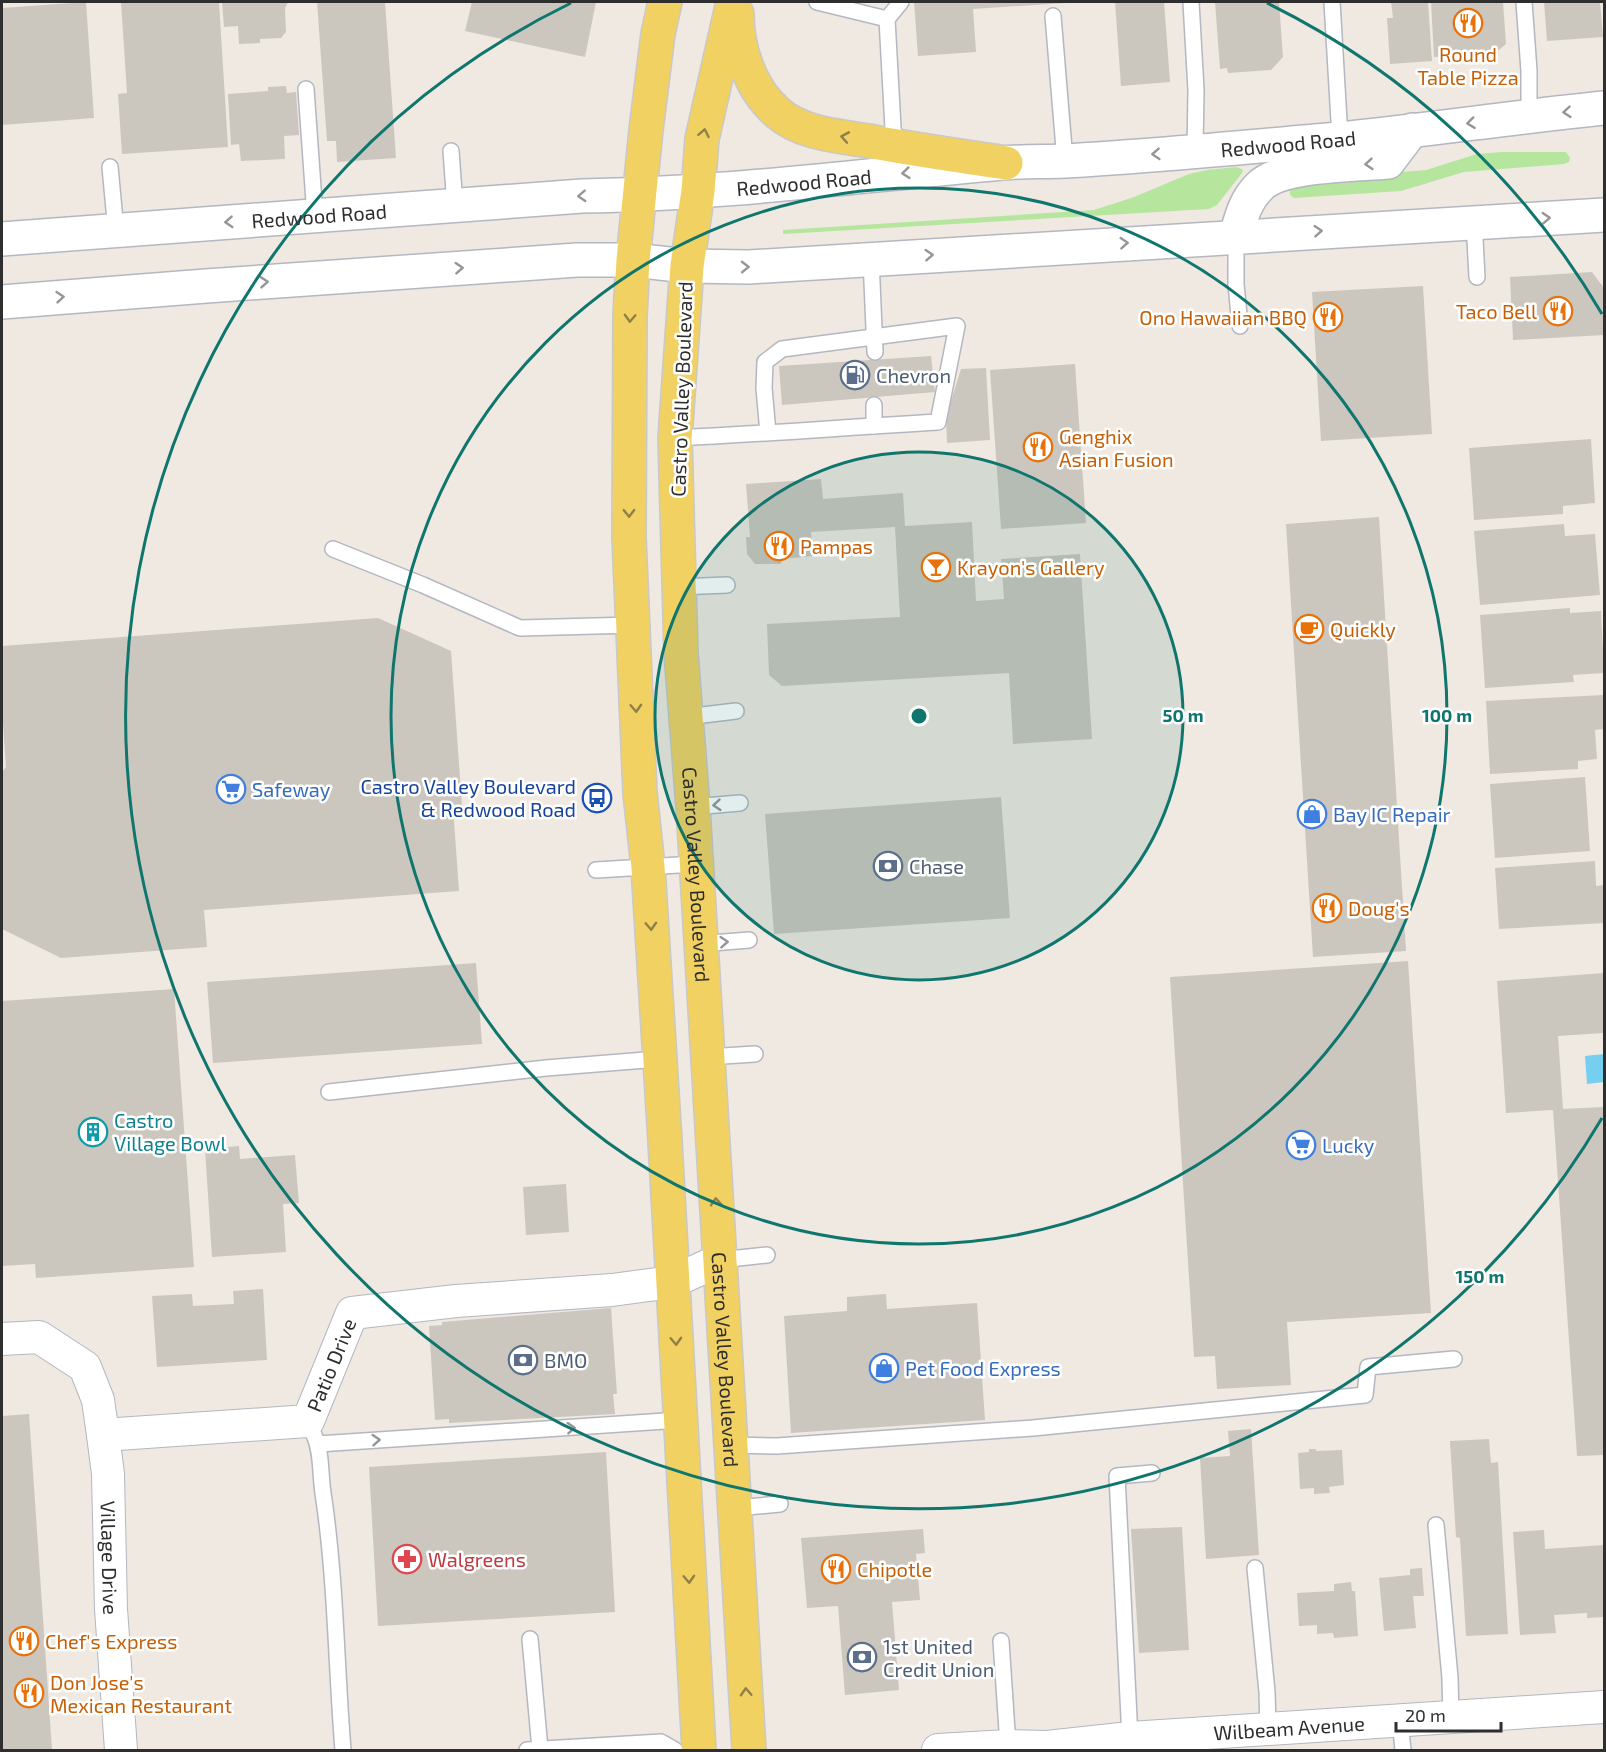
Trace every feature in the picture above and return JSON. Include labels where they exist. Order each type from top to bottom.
[{"type":"main road","points":[[665,2],[658,34],[646,130],[633,260],[628,442],[640,793],[648,867],[658,1059],[665,1141],[699,1750]]},
{"type":"main road","points":[[735,2],[743,55],[754,85],[778,113],[800,126],[818,132],[1006,163]]},
{"type":"main road","name":"Castro Valley Boulevard","points":[[735,2],[702,139],[698,191],[687,266],[675,438],[678,587],[749,1750]]},
{"type":"main road","name":"Redwood Road","points":[[2,239],[582,196],[698,191],[1006,163],[1195,151],[1340,138],[1605,108]]},
{"type":"main road","points":[[1236,236],[1246,204],[1260,185],[1289,171],[1388,162],[1412,130]]},
{"type":"main road","points":[[2,302],[577,260],[633,260],[687,266],[749,267],[1474,221],[1605,215]]},
{"type":"street","name":"Patio Drive","points":[[103,1435],[313,1433],[352,1313],[456,1300],[612,1290],[672,1282],[720,1260]]},
{"type":"street","points":[[2,1340],[39,1337],[85,1367],[98,1400],[103,1435]]},
{"type":"street","name":"Village Drive","points":[[103,1435],[108,1474],[111,1609],[122,1750]]},
{"type":"street","name":"Wilbeam Avenue","points":[[938,1750],[1008,1746],[1047,1749],[1130,1738],[1268,1729],[1402,1736],[1451,1717],[1605,1707]]},
{"type":"lane","points":[[817,2],[841,4],[887,19]]},
{"type":"lane","points":[[894,146],[887,19],[901,2]]},
{"type":"lane","points":[[1191,2],[1196,90],[1195,151]]},
{"type":"lane","points":[[1332,2],[1340,138]]},
{"type":"lane","points":[[1524,2],[1529,71],[1529,116]]},
{"type":"lane","points":[[1053,16],[1065,161]]},
{"type":"lane","points":[[306,89],[315,216]]},
{"type":"lane","points":[[451,151],[455,206]]},
{"type":"lane","points":[[110,167],[116,231]]},
{"type":"lane","points":[[1474,221],[1477,277]]},
{"type":"lane","points":[[1236,236],[1236,284],[1240,326]]},
{"type":"lane","points":[[871,259],[874,345]]},
{"type":"lane","points":[[675,438],[768,433],[938,422],[957,327],[874,345],[782,349],[765,362],[764,388],[768,433]]},
{"type":"lane","points":[[874,405],[874,426]]},
{"type":"lane","points":[[333,549],[423,585],[520,628],[633,625]]},
{"type":"lane","points":[[678,587],[727,585]]},
{"type":"lane","points":[[686,717],[736,711]]},
{"type":"lane","points":[[693,807],[740,803]]},
{"type":"lane","points":[[596,870],[695,864]]},
{"type":"lane","points":[[700,944],[749,940]]},
{"type":"lane","points":[[706,1057],[755,1054]]},
{"type":"lane","points":[[329,1092],[546,1068],[658,1059]]},
{"type":"lane","points":[[720,1260],[767,1255]]},
{"type":"lane","points":[[732,1445],[777,1446],[1033,1428],[1365,1395],[1368,1367],[1454,1359]]},
{"type":"lane","points":[[343,1750],[331,1546],[313,1433],[680,1420]]},
{"type":"lane","points":[[1130,1738],[1117,1476],[1152,1473]]},
{"type":"lane","points":[[735,1508],[780,1504]]},
{"type":"lane","points":[[1436,1525],[1450,1678],[1451,1717]]},
{"type":"lane","points":[[1255,1568],[1267,1692],[1268,1729]]},
{"type":"lane","points":[[530,1639],[533,1750],[661,1742],[675,1750]]},
{"type":"lane","points":[[1001,1641],[1008,1746]]},
{"type":"green space","points":[[1566,152],[1570,158],[1569,162],[1564,164],[1464,172],[1401,191],[1294,198],[1290,195],[1290,190],[1296,186],[1328,178],[1426,170],[1477,154]]},
{"type":"green space","points":[[1237,167],[1243,170],[1242,173],[1217,205],[1209,209],[783,234],[783,230],[1094,210],[1134,197],[1189,174]]},
{"type":"water","points":[[1604,1054],[1604,1082],[1587,1084],[1585,1056]]},
{"type":"building","points":[[86,2],[94,118],[2,125],[2,8]]},
{"type":"building","points":[[121,2],[219,2],[228,147],[122,154],[118,94],[127,93]]},
{"type":"building","points":[[222,2],[288,2],[285,8],[286,32],[281,38],[260,39],[260,43],[239,44],[238,26],[224,27]]},
{"type":"building","points":[[317,2],[385,2],[396,158],[337,162],[336,141],[327,141]]},
{"type":"building","points":[[472,2],[596,2],[585,57],[465,31]]},
{"type":"building","points":[[914,2],[1066,3],[973,9],[976,52],[918,56]]},
{"type":"building","points":[[1115,2],[1164,2],[1170,82],[1121,86]]},
{"type":"building","points":[[1215,2],[1279,2],[1283,57],[1271,70],[1228,73],[1227,68],[1220,69]]},
{"type":"building","points":[[1391,2],[1428,2],[1432,61],[1390,64],[1387,18],[1393,18]]},
{"type":"building","name":"Round Table Pizza","points":[[1431,2],[1503,2],[1506,44],[1495,53],[1434,57]]},
{"type":"building","points":[[1544,2],[1600,2],[1603,37],[1547,41]]},
{"type":"building","points":[[286,86],[287,93],[296,92],[299,135],[284,136],[285,159],[241,161],[239,144],[231,145],[228,94],[268,91],[268,87]]},
{"type":"building","name":"Taco Bell","points":[[1592,272],[1604,288],[1604,335],[1513,340],[1510,277]]},
{"type":"building","points":[[1423,286],[1432,434],[1321,441],[1312,292]]},
{"type":"building","points":[[931,356],[935,392],[782,405],[779,366]]},
{"type":"building","name":"Genghix Asian Fusion","points":[[1075,364],[1086,523],[1001,529],[990,370]]},
{"type":"building","points":[[986,368],[990,440],[947,443],[946,417],[961,369]]},
{"type":"building","points":[[1591,439],[1595,503],[1563,506],[1563,514],[1474,520],[1469,448]]},
{"type":"building","points":[[821,479],[823,499],[903,493],[905,526],[972,522],[976,601],[1004,599],[1001,559],[1080,554],[1092,739],[1013,744],[1009,673],[782,686],[769,675],[767,624],[900,617],[895,527],[811,532],[813,556],[782,559],[781,564],[755,564],[747,554],[746,537],[750,537],[746,484]]},
{"type":"building","points":[[1379,517],[1406,951],[1313,957],[1286,524]]},
{"type":"building","points":[[1564,524],[1565,536],[1595,534],[1600,595],[1480,605],[1474,531]]},
{"type":"building","points":[[1570,608],[1570,613],[1601,611],[1604,673],[1573,675],[1574,682],[1485,688],[1480,615]]},
{"type":"building","name":"Safeway","points":[[378,618],[451,651],[462,806],[453,807],[459,891],[204,910],[207,947],[61,958],[2,929],[2,772],[6,767],[2,709],[2,646]]},
{"type":"building","points":[[1604,695],[1604,729],[1595,730],[1597,759],[1578,761],[1578,769],[1490,774],[1486,701]]},
{"type":"building","points":[[1585,777],[1590,851],[1495,858],[1490,784]]},
{"type":"building","name":"Chase","points":[[1001,797],[1010,918],[774,934],[765,814]]},
{"type":"building","points":[[1595,861],[1596,886],[1604,885],[1604,923],[1499,929],[1495,868]]},
{"type":"building","name":"Lucky","points":[[1408,961],[1431,1313],[1287,1322],[1291,1385],[1217,1389],[1215,1356],[1194,1357],[1170,977]]},
{"type":"building","points":[[476,963],[482,1044],[213,1063],[207,982]]},
{"type":"building","points":[[1604,973],[1604,1033],[1558,1036],[1563,1109],[1604,1107],[1604,1455],[1577,1456],[1553,1110],[1506,1113],[1497,981]]},
{"type":"building","name":"Castro Village Bowl","points":[[174,989],[194,1267],[36,1278],[35,1264],[2,1266],[2,1001]]},
{"type":"building","points":[[239,1146],[240,1159],[295,1155],[299,1203],[283,1204],[286,1252],[212,1257],[205,1149]]},
{"type":"building","points":[[566,1184],[569,1232],[526,1235],[523,1187]]},
{"type":"building","points":[[263,1289],[267,1360],[157,1367],[152,1296],[192,1294],[193,1306],[234,1304],[233,1291]]},
{"type":"building","name":"Pet Food Express","points":[[886,1294],[887,1309],[977,1303],[985,1420],[791,1433],[784,1316],[847,1311],[847,1297]]},
{"type":"building","name":"BMO","points":[[611,1308],[617,1394],[613,1394],[615,1414],[449,1423],[449,1419],[435,1420],[429,1326],[442,1325],[442,1322]]},
{"type":"building","points":[[29,1414],[52,1750],[2,1750],[2,1416]]},
{"type":"building","points":[[1251,1429],[1259,1555],[1206,1559],[1200,1458],[1230,1456],[1228,1431]]},
{"type":"building","points":[[1489,1439],[1491,1463],[1498,1462],[1508,1634],[1466,1636],[1460,1538],[1456,1537],[1450,1441]]},
{"type":"building","points":[[1309,1449],[1342,1450],[1344,1485],[1329,1487],[1330,1493],[1314,1494],[1314,1488],[1300,1489],[1298,1453],[1309,1452]]},
{"type":"building","name":"Walgreens","points":[[606,1452],[615,1612],[378,1626],[369,1467]]},
{"type":"building","points":[[1182,1527],[1189,1650],[1139,1653],[1131,1529]]},
{"type":"building","points":[[923,1529],[925,1553],[916,1554],[920,1600],[892,1602],[899,1690],[845,1695],[838,1606],[807,1608],[801,1538]]},
{"type":"building","points":[[1544,1530],[1545,1549],[1604,1545],[1604,1617],[1587,1618],[1587,1613],[1554,1615],[1556,1633],[1520,1635],[1513,1532]]},
{"type":"building","points":[[1422,1568],[1424,1596],[1413,1596],[1416,1628],[1384,1631],[1379,1578],[1410,1575],[1410,1569]]},
{"type":"building","points":[[1351,1582],[1352,1591],[1355,1591],[1358,1636],[1334,1638],[1333,1633],[1317,1634],[1317,1625],[1299,1626],[1297,1593],[1334,1591],[1334,1584]]},
{"type":"place","name":"Round Table Pizza","points":[[1468,23]]},
{"type":"place","name":"Taco Bell","points":[[1558,311]]},
{"type":"place","name":"Ono Hawaiian BBQ","points":[[1328,317]]},
{"type":"place","name":"Chevron","points":[[855,375]]},
{"type":"place","name":"Genghix Asian Fusion","points":[[1038,447]]},
{"type":"place","name":"Pampas","points":[[779,546]]},
{"type":"place","name":"Krayon's Gallery","points":[[936,567]]},
{"type":"place","name":"Quickly","points":[[1309,629]]},
{"type":"place","name":"Safeway","points":[[231,789]]},
{"type":"place","name":"Castro Valley Boulevard & Redwood Road","points":[[597,798]]},
{"type":"place","name":"Bay IC Repair","points":[[1312,814]]},
{"type":"place","name":"Chase","points":[[888,866]]},
{"type":"place","name":"Doug's","points":[[1327,908]]},
{"type":"place","name":"Castro Village Bowl","points":[[93,1132]]},
{"type":"place","name":"Lucky","points":[[1301,1145]]},
{"type":"place","name":"BMO","points":[[523,1360]]},
{"type":"place","name":"Pet Food Express","points":[[884,1368]]},
{"type":"place","name":"Walgreens","points":[[407,1559]]},
{"type":"place","name":"Chipotle","points":[[836,1569]]},
{"type":"place","name":"Chef's Express","points":[[24,1641]]},
{"type":"place","name":"1st United Credit Union","points":[[862,1657]]},
{"type":"place","name":"Don Jose's Mexican Restaurant","points":[[29,1693]]}]
